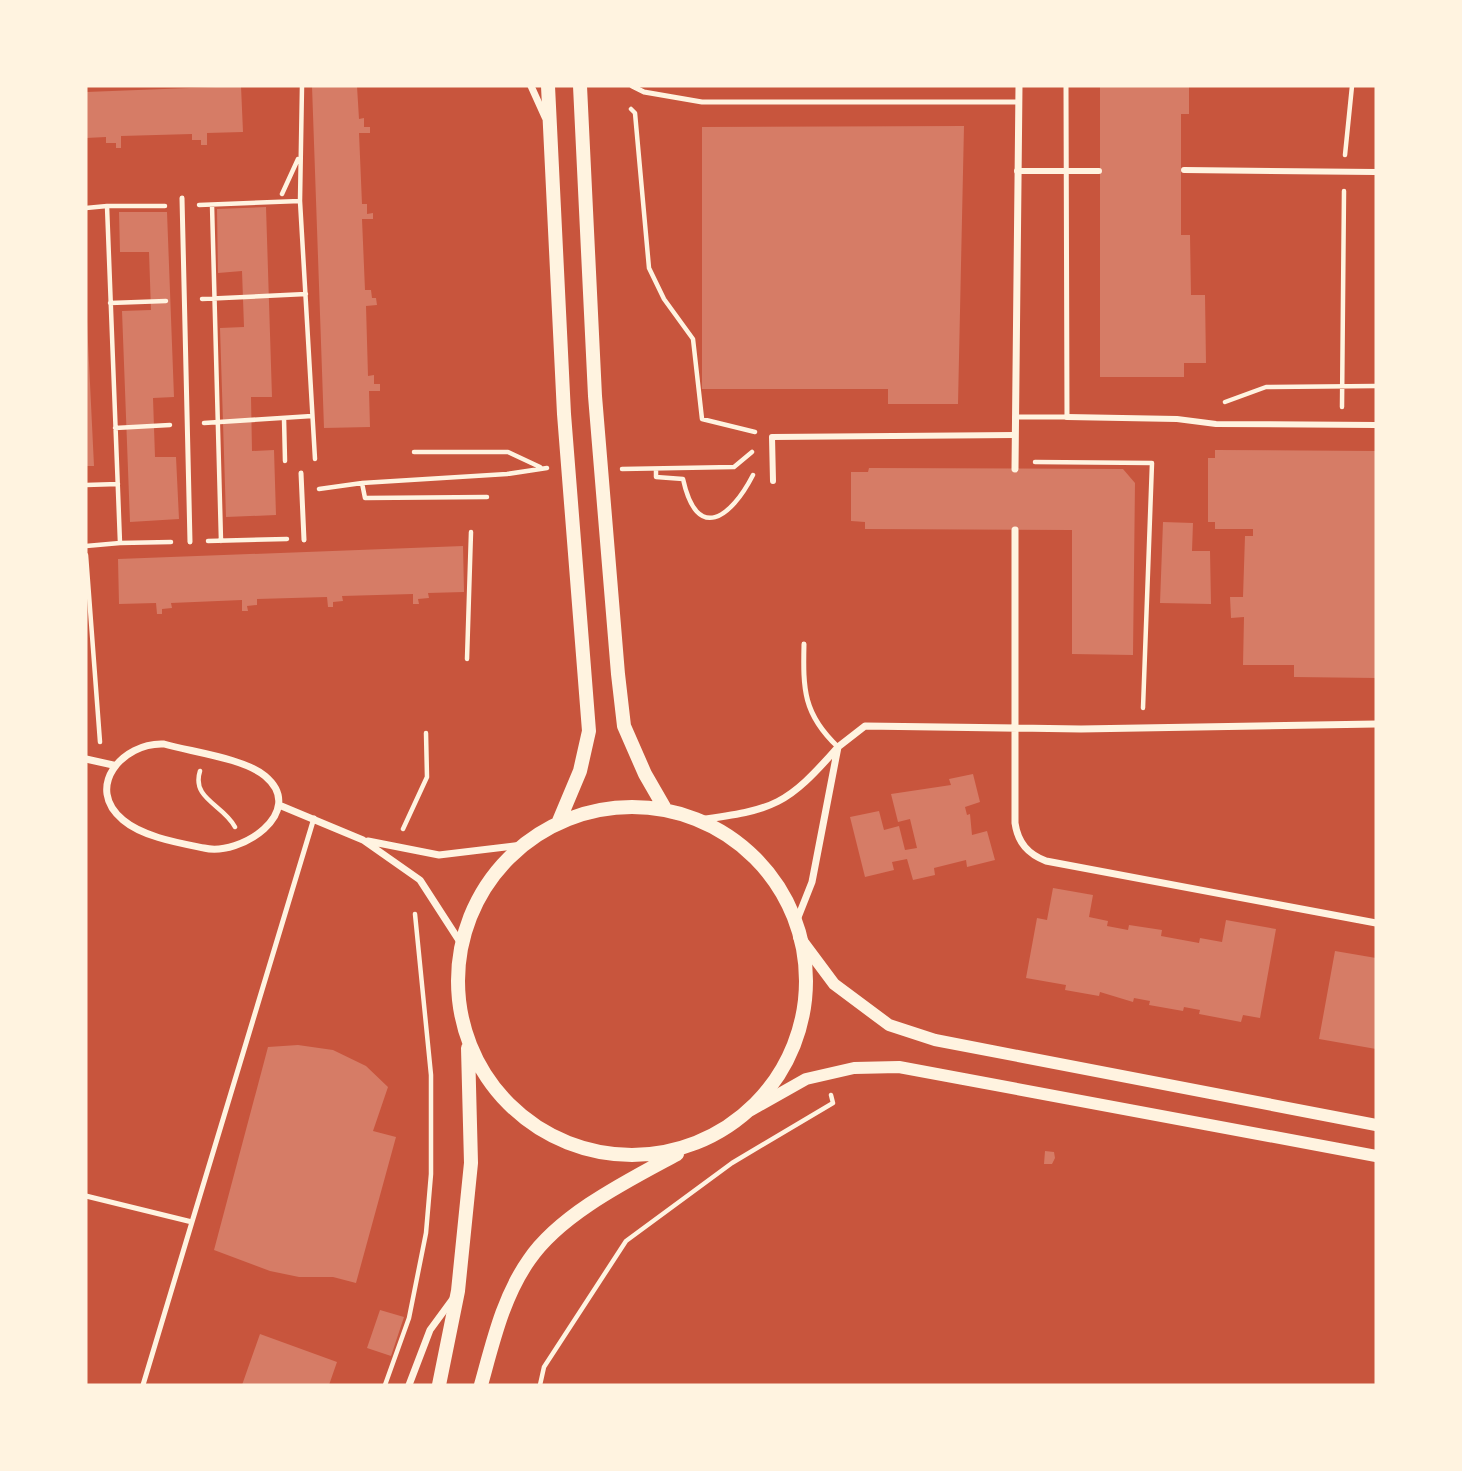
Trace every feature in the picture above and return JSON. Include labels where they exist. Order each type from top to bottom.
[{"type":"main road","points":[[548,86],[564,414],[589,731],[580,771],[559,821]]},
{"type":"main road","points":[[580,86],[595,396],[624,726],[645,774],[664,807]]},
{"type":"main road","points":[[439,1385],[458,1291],[471,1163],[468,1046],[459,998],[462,946],[472,911],[495,873],[522,845],[559,821],[606,807],[664,807],[729,836],[761,865],[780,894],[797,931],[805,979],[803,1020],[792,1050],[775,1080],[751,1110],[631,1179],[568,1220],[529,1259],[500,1315],[481,1385]]},
{"type":"main road","points":[[468,1046],[497,1089],[531,1124],[557,1139],[606,1153],[645,1155],[685,1150]]},
{"type":"street","points":[[531,86],[551,128]]},
{"type":"street","points":[[1015,465],[1019,86]]},
{"type":"street","points":[[1184,170],[1376,172]]},
{"type":"street","points":[[1017,171],[1099,171]]},
{"type":"street","points":[[1067,417],[1177,419],[1216,424],[1376,425]]},
{"type":"street","points":[[773,481],[772,437],[1015,435]]},
{"type":"street","points":[[1015,530],[1016,830],[1021,843],[1036,857],[1083,869],[1376,923]]},
{"type":"street","points":[[698,820],[745,814],[780,802],[797,791],[838,747],[866,726],[1015,728],[1376,724]]},
{"type":"street","points":[[154,744],[205,756],[258,771],[272,784],[279,805],[273,820],[261,833],[242,844],[212,850],[133,827],[117,814],[112,806],[108,785],[113,765],[136,749],[154,744]]},
{"type":"street","points":[[838,747],[812,882],[797,931],[834,984],[889,1025],[935,1040],[1376,1125]]},
{"type":"street","points":[[86,759],[113,765]]},
{"type":"street","points":[[279,805],[363,840],[420,880],[462,946]]},
{"type":"street","points":[[363,840],[439,855],[522,845]]},
{"type":"street","points":[[751,1110],[806,1079],[854,1068],[899,1068],[1376,1156]]},
{"type":"street","points":[[409,1385],[430,1330],[458,1291]]},
{"type":"lane","points":[[632,86],[644,92],[702,102],[1018,102]]},
{"type":"lane","points":[[1015,416],[1067,417],[1066,86]]},
{"type":"lane","points":[[182,198],[190,542]]},
{"type":"lane","points":[[301,473],[304,540]]},
{"type":"lane","points":[[803,644],[803,682],[808,708],[821,731],[838,747]]},
{"type":"lane","points":[[143,1385],[314,818]]},
{"type":"lane","points":[[86,1196],[192,1222]]},
{"type":"path","points":[[302,86],[300,201],[315,464]]},
{"type":"path","points":[[1342,425],[1344,172],[1352,86]]},
{"type":"path","points":[[626,102],[635,113],[649,268],[664,299],[693,339],[702,419],[772,437]]},
{"type":"path","points":[[282,194],[299,156]]},
{"type":"path","points":[[221,541],[211,205],[300,201]]},
{"type":"path","points":[[107,206],[155,206]]},
{"type":"path","points":[[189,300],[306,294]]},
{"type":"path","points":[[110,303],[176,301]]},
{"type":"path","points":[[1215,406],[1266,387],[1376,386]]},
{"type":"path","points":[[192,424],[312,416]]},
{"type":"path","points":[[115,428],[179,425]]},
{"type":"path","points":[[414,452],[508,452],[541,468]]},
{"type":"path","points":[[1015,465],[1152,463],[1142,727]]},
{"type":"path","points":[[618,469],[734,467]]},
{"type":"path","points":[[307,489],[554,468]]},
{"type":"path","points":[[656,469],[656,477],[683,479],[688,503],[700,515],[712,519],[730,512],[742,496]]},
{"type":"path","points":[[316,477],[317,489]]},
{"type":"path","points":[[362,483],[365,498],[487,497]]},
{"type":"path","points":[[86,485],[118,484]]},
{"type":"path","points":[[467,659],[471,532]]},
{"type":"path","points":[[86,546],[120,542]]},
{"type":"path","points":[[86,555],[100,746],[93,750]]},
{"type":"path","points":[[397,846],[427,778],[426,733]]},
{"type":"path","points":[[205,756],[197,780],[199,789],[233,822],[242,844]]},
{"type":"path","points":[[385,1385],[409,1318],[426,1233],[431,1174],[431,1075],[419,928],[413,904]]},
{"type":"path","points":[[540,1385],[544,1367],[626,1241],[732,1163],[833,1103],[824,1075]]},
{"type":"building","points":[[241,86],[243,132],[207,133],[207,145],[201,145],[201,140],[192,140],[192,134],[121,136],[121,148],[116,148],[116,143],[106,143],[106,137],[86,138],[86,92]]},
{"type":"building","points":[[312,86],[357,86],[359,119],[364,118],[364,127],[370,127],[370,133],[359,133],[362,204],[367,204],[367,214],[373,213],[373,219],[362,219],[365,290],[371,290],[377,305],[366,306],[368,376],[374,375],[374,384],[380,384],[380,391],[369,391],[370,427],[324,428]]},
{"type":"building","points":[[1100,86],[1189,86],[1189,114],[1181,114],[1181,235],[1190,235],[1191,295],[1205,295],[1206,363],[1184,363],[1184,377],[1100,377]]},
{"type":"building","points":[[964,126],[958,404],[888,404],[888,389],[702,389],[702,127]]},
{"type":"building","points":[[266,207],[272,397],[251,397],[252,451],[274,450],[276,515],[226,517],[220,328],[244,327],[242,271],[218,273],[217,209]]},
{"type":"building","points":[[119,212],[167,212],[174,397],[153,398],[155,457],[176,457],[179,519],[130,522],[122,311],[151,310],[149,252],[120,252]]},
{"type":"building","points":[[86,301],[94,466],[86,466]]},
{"type":"building","points":[[1215,450],[1376,451],[1376,678],[1294,677],[1294,665],[1243,665],[1244,617],[1231,618],[1230,597],[1243,597],[1245,536],[1253,536],[1253,529],[1215,529],[1215,522],[1208,522],[1208,458],[1215,458]]},
{"type":"building","points":[[869,468],[1123,469],[1135,483],[1133,655],[1072,654],[1072,530],[865,529],[865,522],[851,521],[851,472],[868,472]]},
{"type":"building","points":[[1163,522],[1193,523],[1192,551],[1210,551],[1211,604],[1160,603]]},
{"type":"building","points":[[463,546],[464,592],[428,593],[429,598],[418,599],[419,604],[413,604],[413,594],[342,596],[343,601],[333,602],[333,607],[328,607],[327,597],[257,599],[257,605],[247,606],[248,611],[242,611],[242,600],[171,603],[172,608],[162,609],[162,614],[157,614],[156,603],[119,604],[118,559]]},
{"type":"building","points":[[973,774],[980,802],[965,807],[967,815],[970,814],[972,835],[987,831],[995,860],[967,867],[966,860],[934,868],[935,875],[913,880],[907,859],[892,862],[894,870],[865,877],[850,817],[879,811],[884,830],[899,826],[905,850],[917,848],[910,819],[898,822],[891,794],[951,785],[949,779]]},
{"type":"building","points":[[1053,888],[1093,895],[1089,917],[1108,921],[1107,926],[1128,930],[1129,925],[1162,930],[1161,936],[1199,943],[1200,938],[1222,942],[1226,920],[1276,929],[1260,1018],[1243,1015],[1241,1022],[1199,1014],[1200,1010],[1184,1007],[1183,1011],[1149,1005],[1150,1001],[1134,998],[1133,1002],[1100,992],[1099,996],[1065,990],[1066,985],[1026,978],[1037,918],[1047,920]]},
{"type":"building","points":[[1335,951],[1376,958],[1376,1049],[1319,1039]]},
{"type":"building","points":[[298,1045],[333,1050],[366,1066],[388,1087],[373,1131],[396,1137],[356,1283],[333,1277],[299,1277],[270,1271],[214,1250],[268,1047]]},
{"type":"building","points":[[1045,1151],[1054,1152],[1052,1164],[1044,1164]]},
{"type":"building","points":[[380,1310],[404,1317],[391,1356],[367,1348]]},
{"type":"building","points":[[260,1334],[337,1362],[329,1385],[242,1385]]}]
